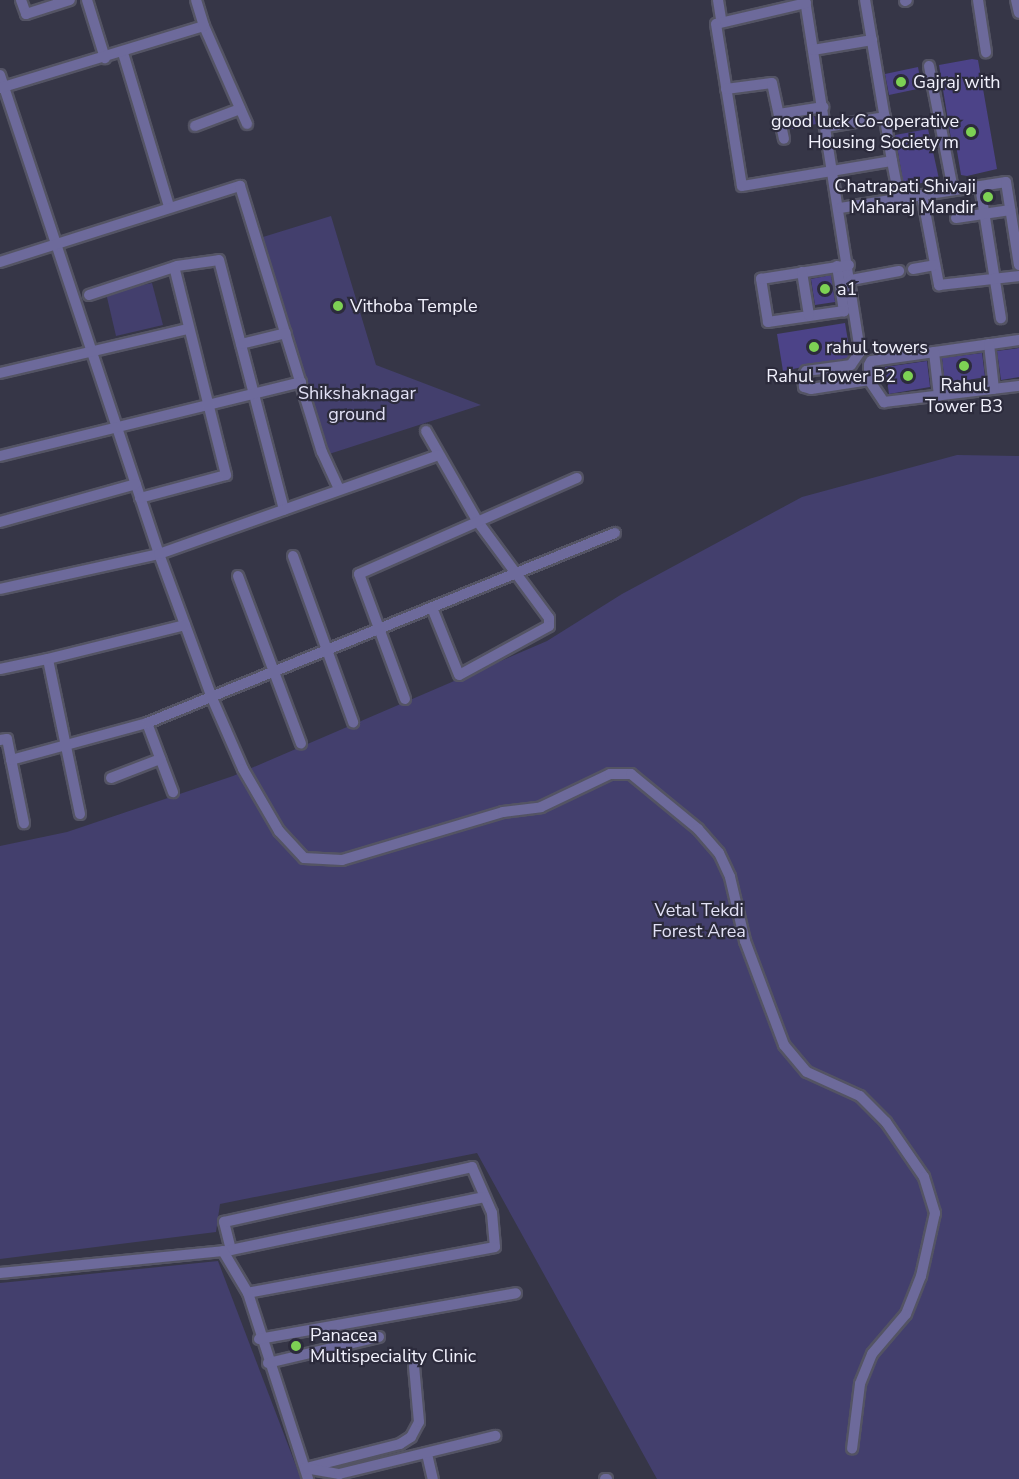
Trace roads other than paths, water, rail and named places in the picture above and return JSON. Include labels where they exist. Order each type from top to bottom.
[{"type":"street","points":[[21,0],[26,14],[70,0]]},
{"type":"street","points":[[87,0],[105,58]]},
{"type":"street","points":[[196,0],[204,26],[247,124]]},
{"type":"street","points":[[718,0],[721,19]]},
{"type":"street","points":[[865,0],[899,198]]},
{"type":"street","points":[[978,0],[986,52]]},
{"type":"street","points":[[1016,0],[1019,13]]},
{"type":"street","points":[[869,380],[811,389],[804,387],[803,377],[806,371],[851,365],[859,357],[856,311],[834,171],[813,50],[806,2],[721,19],[716,26],[742,186],[834,171],[892,161]]},
{"type":"street","points":[[204,26],[123,53],[1,83],[159,554],[212,698],[243,769],[279,831],[304,858],[342,860],[502,812],[541,807],[610,774],[631,774],[698,829],[719,854],[730,877],[745,941],[784,1045],[807,1072],[860,1096],[886,1122],[924,1177],[935,1213],[921,1276],[906,1314],[872,1354],[860,1384],[852,1449]]},
{"type":"street","points":[[813,50],[872,40]]},
{"type":"street","points":[[123,53],[169,206]]},
{"type":"street","points":[[929,66],[953,190]]},
{"type":"street","points":[[726,89],[772,83],[784,139]]},
{"type":"street","points":[[779,114],[823,107]]},
{"type":"street","points":[[195,126],[240,109]]},
{"type":"street","points":[[826,127],[885,117]]},
{"type":"street","points":[[840,208],[1006,182],[1019,265]]},
{"type":"street","points":[[0,262],[232,185],[242,187],[301,382],[339,489]]},
{"type":"street","points":[[981,186],[1001,318]]},
{"type":"street","points":[[922,195],[939,285],[1019,276]]},
{"type":"street","points":[[956,218],[1010,210]]},
{"type":"street","points":[[89,295],[174,267],[219,260],[284,510]]},
{"type":"street","points":[[837,266],[844,311],[768,322],[761,279],[837,266],[849,265]]},
{"type":"street","points":[[913,269],[935,265]]},
{"type":"street","points":[[140,498],[226,475],[187,329],[174,267]]},
{"type":"street","points":[[851,280],[899,271]]},
{"type":"street","points":[[802,272],[809,315]]},
{"type":"street","points":[[0,374],[187,329]]},
{"type":"street","points":[[241,344],[286,333]]},
{"type":"street","points":[[1019,340],[871,361],[869,380],[884,402],[1019,386]]},
{"type":"street","points":[[989,344],[994,389]]},
{"type":"street","points":[[934,352],[939,396]]},
{"type":"street","points":[[0,456],[301,382]]},
{"type":"street","points":[[426,431],[478,522],[518,573],[549,618],[549,626],[459,675],[432,608]]},
{"type":"street","points":[[0,589],[159,554],[438,455]]},
{"type":"street","points":[[405,699],[359,574],[577,478]]},
{"type":"street","points":[[0,522],[136,484]]},
{"type":"street","points":[[11,760],[66,747],[147,723],[615,533]]},
{"type":"street","points":[[293,555],[353,722]]},
{"type":"street","points":[[238,576],[302,744]]},
{"type":"street","points":[[0,669],[185,625]]},
{"type":"street","points":[[48,659],[80,814]]},
{"type":"street","points":[[147,723],[173,792]]},
{"type":"street","points":[[0,740],[7,739],[24,823]]},
{"type":"street","points":[[111,778],[160,759]]},
{"type":"street","points":[[248,1293],[495,1247],[492,1213],[472,1167],[337,1195],[224,1222],[227,1250],[248,1293],[259,1339],[307,1473]]},
{"type":"street","points":[[0,1273],[227,1250],[484,1197]]},
{"type":"street","points":[[259,1339],[516,1293]]},
{"type":"street","points":[[267,1363],[379,1337]]},
{"type":"street","points":[[307,1473],[400,1444],[411,1437],[419,1422],[414,1366]]},
{"type":"street","points":[[307,1473],[339,1474],[495,1436]]},
{"type":"street","points":[[427,1454],[433,1479]]},
{"type":"place","name":"Gajraj with","points":[[901,82]]},
{"type":"place","name":"good luck Co-operative Housing Society m","points":[[971,132]]},
{"type":"place","name":"Chatrapati Shivaji Maharaj Mandir","points":[[988,197]]},
{"type":"place","name":"a1","points":[[825,289]]},
{"type":"place","name":"Vithoba Temple","points":[[338,306]]},
{"type":"place","name":"rahul towers","points":[[814,347]]},
{"type":"place","name":"Rahul Tower B3","points":[[964,366]]},
{"type":"place","name":"Rahul Tower B2","points":[[908,376]]},
{"type":"place","name":"Panacea Multispeciality Clinic","points":[[296,1346]]},
{"type":"park label","name":"Shikshaknagar ground","points":[[357,404]]},
{"type":"park label","name":"Vetal Tekdi Forest Area","points":[[699,921]]}]
